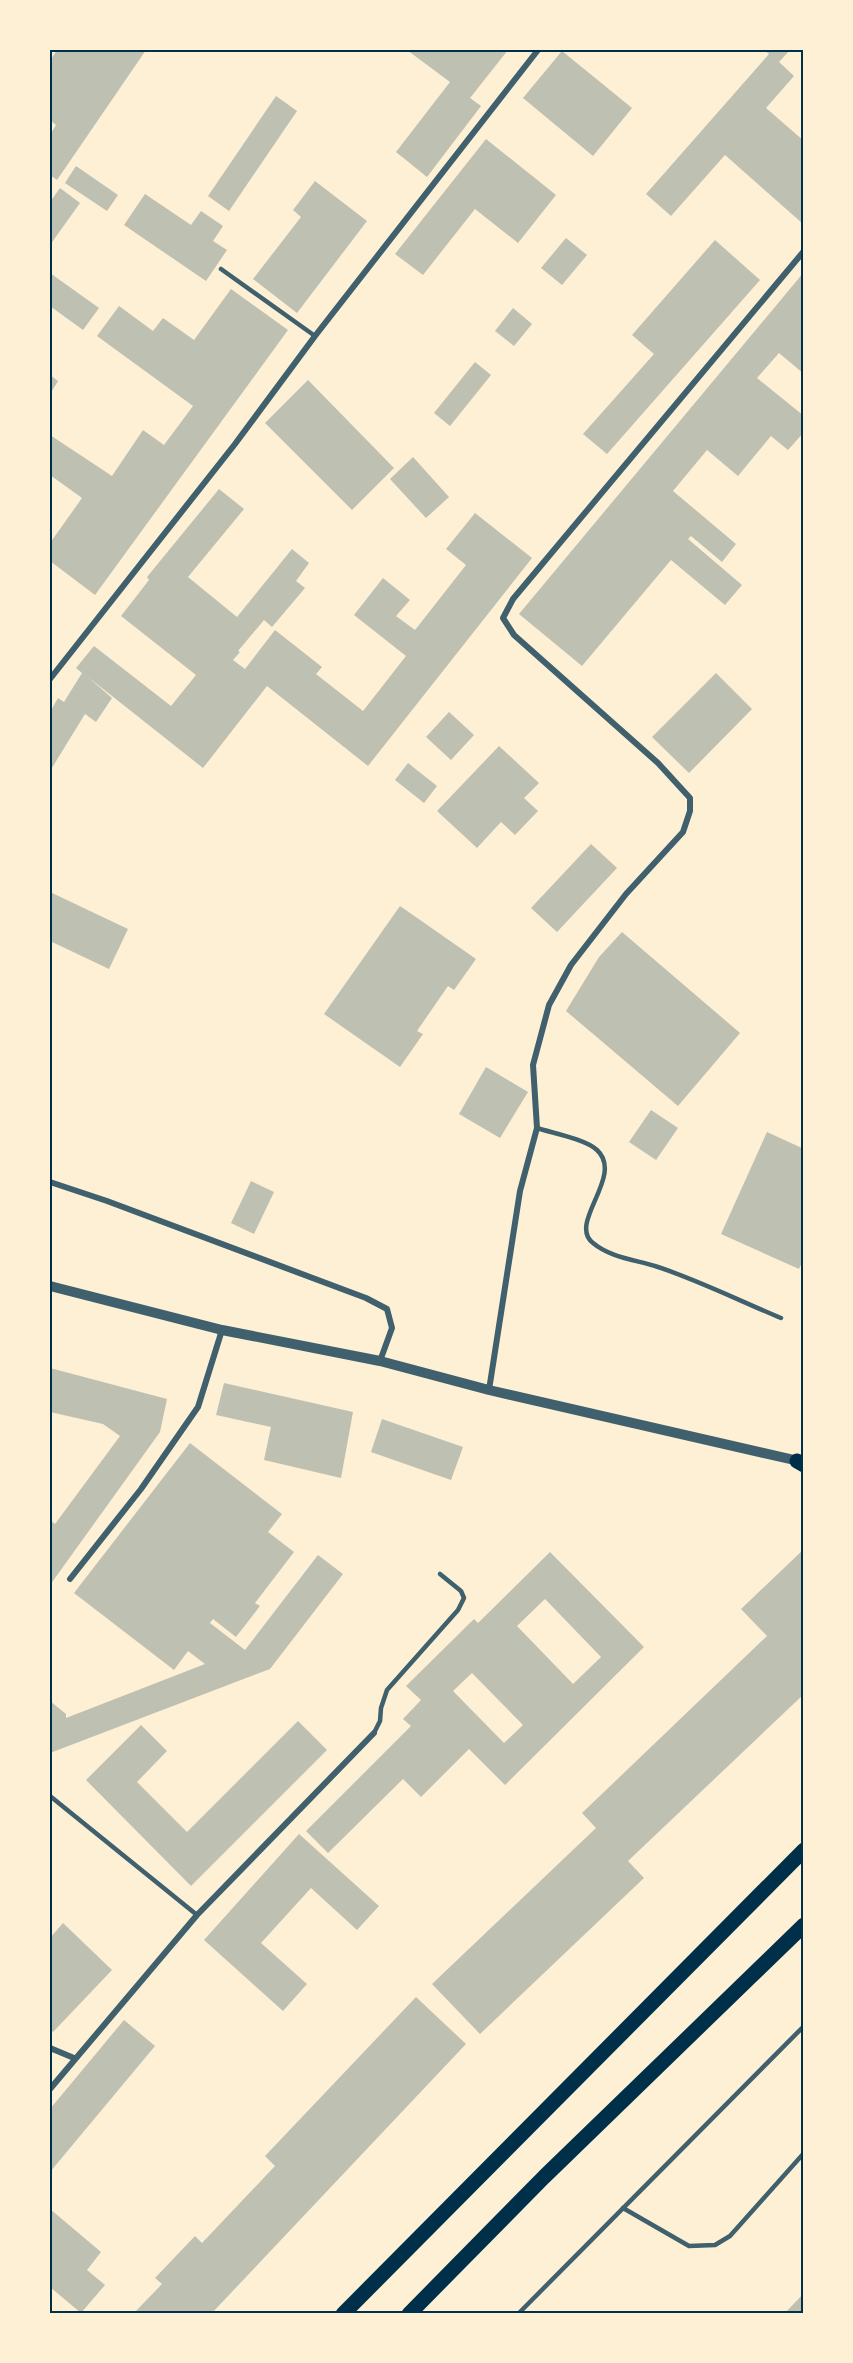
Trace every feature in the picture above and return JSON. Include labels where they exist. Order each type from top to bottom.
[{"type":"main road","points":[[343,2313],[804,1850]]},
{"type":"main road","points":[[409,2313],[544,2176],[804,1925]]},
{"type":"street","points":[[50,679],[538,50]]},
{"type":"street","points":[[489,1390],[520,1191],[537,1128],[533,1065],[549,1005],[571,965],[626,894],[683,832],[690,811],[690,798],[658,763],[514,635],[502,618],[513,598],[804,251]]},
{"type":"street","points":[[50,1182],[107,1201],[366,1298],[387,1309],[392,1328],[380,1360]]},
{"type":"street","points":[[50,1286],[222,1330],[380,1360],[489,1390],[802,1463]]},
{"type":"street","points":[[70,1579],[141,1489],[198,1407],[222,1330]]},
{"type":"street","points":[[50,2089],[197,1915],[374,1733]]},
{"type":"street","points":[[50,2048],[74,2058]]},
{"type":"lane","points":[[221,269],[315,336]]},
{"type":"lane","points":[[537,1128],[586,1143],[597,1150],[603,1160],[605,1171],[586,1231],[591,1242],[614,1255],[658,1268],[781,1318]]},
{"type":"lane","points":[[374,1733],[380,1721],[381,1708],[387,1690],[458,1610],[465,1598],[461,1591],[440,1574]]},
{"type":"lane","points":[[50,1796],[197,1915]]},
{"type":"lane","points":[[518,2313],[804,2026]]},
{"type":"lane","points":[[623,2208],[689,2246],[715,2245],[730,2236],[804,2153]]},
{"type":"building","points":[[57,50],[146,50],[57,180],[50,175],[50,135],[56,125],[50,120],[50,61]]},
{"type":"building","points":[[407,50],[508,50],[470,98],[481,106],[427,177],[396,152],[450,82]]},
{"type":"building","points":[[764,50],[790,50],[779,62],[794,76],[766,108],[804,141],[804,221],[802,223],[725,155],[671,216],[646,194],[769,54]]},
{"type":"building","points":[[562,51],[632,108],[593,156],[523,98]]},
{"type":"building","points":[[276,96],[297,111],[229,211],[208,196]]},
{"type":"building","points":[[486,139],[556,195],[518,243],[475,209],[423,275],[395,254]]},
{"type":"building","points":[[76,166],[118,195],[107,211],[65,183]]},
{"type":"building","points":[[315,181],[367,221],[297,313],[253,279],[301,217],[293,210]]},
{"type":"building","points":[[60,188],[80,203],[50,245],[50,202]]},
{"type":"building","points":[[145,194],[191,225],[201,211],[223,226],[213,241],[227,250],[206,281],[124,225]]},
{"type":"building","points":[[566,238],[587,255],[562,285],[541,268]]},
{"type":"building","points":[[715,240],[760,280],[607,454],[583,434],[654,354],[632,335]]},
{"type":"building","points":[[804,272],[804,374],[779,353],[757,378],[804,416],[804,432],[788,450],[771,436],[738,476],[707,450],[673,491],[736,544],[722,562],[691,536],[688,539],[742,585],[725,605],[671,560],[582,666],[519,614]]},
{"type":"building","points":[[50,273],[99,308],[83,330],[50,306]]},
{"type":"building","points":[[231,289],[288,330],[95,595],[50,561],[50,543],[82,498],[50,475],[50,435],[112,476],[143,430],[164,445],[193,406],[97,336],[119,306],[153,331],[163,318],[194,340]]},
{"type":"building","points":[[513,308],[532,324],[514,346],[495,331]]},
{"type":"building","points":[[475,362],[491,375],[450,426],[434,413]]},
{"type":"building","points":[[50,375],[58,381],[50,394]]},
{"type":"building","points":[[308,380],[394,468],[352,510],[265,423]]},
{"type":"building","points":[[413,457],[449,497],[426,518],[390,479]]},
{"type":"building","points":[[219,489],[244,509],[188,577],[237,617],[292,549],[309,563],[296,581],[305,588],[272,627],[264,620],[233,660],[245,669],[275,630],[322,667],[316,674],[363,711],[406,656],[354,615],[383,578],[410,600],[396,616],[415,630],[466,565],[446,549],[475,513],[532,558],[368,766],[267,686],[203,768],[88,677],[112,698],[96,722],[85,714],[50,771],[50,712],[58,698],[64,702],[82,673],[76,668],[94,646],[171,706],[196,675],[121,616],[149,580],[147,577]]},
{"type":"building","points":[[716,673],[752,709],[689,773],[652,737]]},
{"type":"building","points":[[449,712],[474,735],[451,760],[426,737]]},
{"type":"building","points":[[499,746],[539,783],[524,798],[538,811],[515,835],[501,822],[477,848],[437,811]]},
{"type":"building","points":[[408,763],[437,786],[424,803],[395,780]]},
{"type":"building","points":[[591,844],[617,868],[557,932],[531,908]]},
{"type":"building","points":[[50,892],[128,929],[109,969],[50,941]]},
{"type":"building","points":[[400,906],[476,959],[454,990],[448,986],[417,1031],[423,1034],[400,1067],[324,1014]]},
{"type":"building","points":[[622,932],[740,1033],[678,1106],[566,1011],[599,957]]},
{"type":"building","points":[[486,1067],[528,1092],[500,1138],[459,1114]]},
{"type":"building","points":[[651,1110],[678,1128],[656,1160],[629,1142]]},
{"type":"building","points":[[767,1132],[804,1149],[804,1258],[799,1269],[721,1234]]},
{"type":"building","points":[[251,1181],[274,1192],[254,1234],[231,1223]]},
{"type":"building","points":[[50,1368],[167,1399],[160,1432],[50,1585],[50,1520],[55,1524],[120,1436],[103,1424],[50,1412]]},
{"type":"building","points":[[224,1383],[353,1412],[341,1478],[264,1460],[271,1427],[216,1415]]},
{"type":"building","points":[[382,1419],[463,1447],[451,1480],[371,1452]]},
{"type":"building","points":[[190,1443],[282,1514],[268,1532],[294,1552],[255,1603],[260,1606],[236,1637],[213,1619],[210,1623],[245,1650],[318,1555],[343,1574],[270,1669],[50,1753],[50,1701],[66,1714],[66,1718],[205,1664],[188,1651],[174,1670],[74,1593]]},
{"type":"building","points":[[804,1549],[804,1694],[628,1861],[644,1878],[480,2034],[432,1984],[596,1828],[582,1813],[767,1636],[741,1609]]},
{"type":"building","points":[[550,1552],[644,1647],[505,1785],[469,1749],[421,1797],[403,1779],[328,1853],[306,1831],[411,1726],[403,1719],[421,1700],[406,1686],[474,1619],[478,1623]],"holes":[[[545,1599],[601,1657],[573,1684],[517,1626]],[[472,1673],[523,1725],[504,1743],[453,1691]]]},
{"type":"building","points":[[298,1721],[327,1750],[191,1886],[86,1780],[141,1725],[167,1751],[137,1782],[187,1832]]},
{"type":"building","points":[[299,1834],[379,1906],[357,1930],[311,1888],[261,1943],[307,1984],[283,2011],[204,1940]]},
{"type":"building","points":[[63,1923],[112,1970],[53,2032],[50,2029],[50,1938]]},
{"type":"building","points":[[416,1997],[466,2044],[212,2313],[134,2313],[162,2284],[155,2278],[195,2236],[202,2243],[275,2166],[265,2156]]},
{"type":"building","points":[[124,2020],[155,2046],[50,2172],[50,2109]]},
{"type":"building","points":[[50,2209],[101,2252],[87,2270],[105,2285],[81,2313],[50,2287]]},
{"type":"building","points":[[804,2293],[804,2313],[785,2313]]}]
